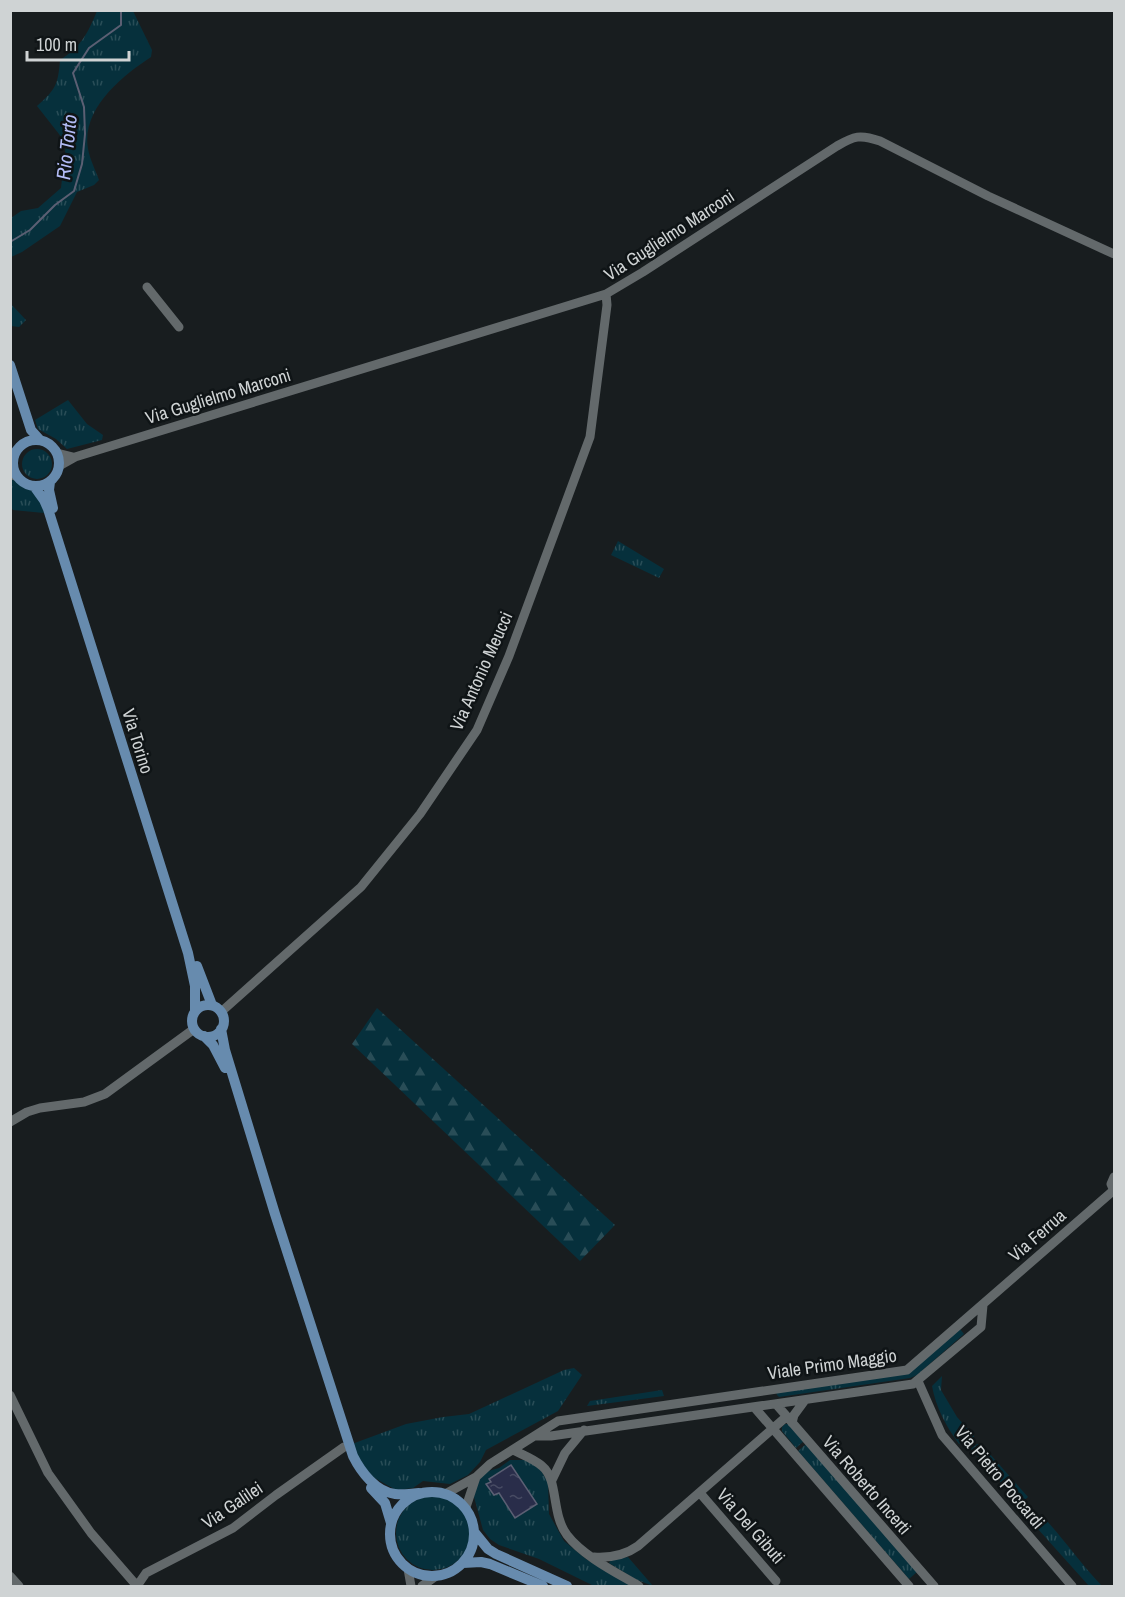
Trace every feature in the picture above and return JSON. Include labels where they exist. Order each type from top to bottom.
[{"type":"main road","points":[[10,365],[31,430],[40,440]]},
{"type":"main road","points":[[10,384],[23,422],[20,446],[12,459],[14,476],[34,486],[50,482],[58,472],[57,453],[47,442],[40,440],[26,442],[20,446]]},
{"type":"main road","name":"Via Torino","points":[[50,482],[52,502],[200,975],[212,1005]]},
{"type":"main road","name":"Via Torino","points":[[34,486],[48,508],[188,953],[195,986],[195,1010]]},
{"type":"main road","points":[[204,1036],[214,1036],[221,1029],[224,1020],[221,1012],[212,1005],[202,1006],[195,1010],[192,1022],[194,1029],[213,1045],[228,1077],[280,1250],[344,1447],[357,1475],[385,1503],[391,1523]]},
{"type":"main road","points":[[221,1029],[225,1050],[275,1214],[353,1456],[368,1478],[391,1494],[428,1491],[447,1493],[466,1507],[472,1519],[475,1533],[474,1544],[463,1563],[455,1570],[436,1576],[426,1576],[408,1569],[392,1549],[391,1523],[395,1513],[402,1504],[419,1493]]},
{"type":"main road","points":[[475,1533],[488,1549],[496,1554],[567,1587]]},
{"type":"main road","points":[[463,1563],[490,1564],[543,1587]]},
{"type":"street","name":"Via Guglielmo Marconi","points":[[59,466],[75,457],[606,294],[837,146],[857,136],[866,136],[880,141],[988,196],[1114,254]]},
{"type":"street","points":[[147,287],[179,327]]},
{"type":"street","name":"Via Antonio Meucci","points":[[221,1012],[361,887],[420,814],[477,730],[509,656],[590,437],[607,305],[606,294]]},
{"type":"street","name":"Via Guglielmo Marconi","points":[[57,453],[66,457],[75,457]]},
{"type":"street","points":[[10,1122],[27,1112],[40,1108],[84,1102],[105,1094],[194,1029]]},
{"type":"street","points":[[1114,1177],[1112,1184],[1114,1190]]},
{"type":"street","name":"Via Ferrua","points":[[983,1305],[1114,1190]]},
{"type":"street","name":"Viale Primo Maggio","points":[[536,1436],[551,1436],[913,1384],[981,1328],[983,1305]]},
{"type":"street","name":"Viale Primo Maggio","points":[[447,1493],[476,1477],[490,1464],[558,1421],[907,1370],[983,1305]]},
{"type":"street","name":"Via Pietro Poccardi","points":[[918,1381],[942,1435],[1072,1587]]},
{"type":"street","points":[[763,1390],[766,1406]]},
{"type":"street","name":"Via Galilei","points":[[10,1395],[48,1473],[91,1533],[137,1586],[146,1573],[153,1568],[233,1528],[344,1447]]},
{"type":"street","name":"Via Del Gibuti","points":[[594,1557],[608,1558],[630,1552],[773,1430],[789,1420],[805,1400]]},
{"type":"street","name":"Via Roberto Incerti","points":[[776,1404],[934,1587]]},
{"type":"street","name":"Via Roberto Incerti","points":[[754,1407],[909,1587]]},
{"type":"street","points":[[552,1480],[565,1453],[588,1430],[592,1415]]},
{"type":"street","points":[[513,1450],[543,1466],[552,1480],[559,1522],[574,1543],[639,1587]]},
{"type":"street","points":[[466,1507],[476,1477]]},
{"type":"street","name":"Via Del Gibuti","points":[[700,1492],[776,1581]]},
{"type":"street","points":[[408,1569],[411,1587]]},
{"type":"street","points":[[10,1576],[19,1587]]},
{"type":"street","points":[[422,1587],[436,1576]]},
{"type":"green space","points":[[97,11],[133,11],[152,50],[151,57],[116,84],[97,107],[91,120],[88,149],[99,180],[94,185],[77,192],[60,226],[11,257],[11,218],[21,211],[38,208],[61,188],[66,143],[37,106],[55,86],[60,60],[83,39]]},
{"type":"green space","points":[[11,304],[26,320],[19,327],[11,326]]},
{"type":"green space","points":[[68,400],[87,424],[103,435],[102,440],[67,449],[56,439],[38,429],[35,420]]},
{"type":"green space","points":[[37,449],[48,453],[52,464],[48,475],[37,479],[26,475],[22,464],[26,453]]},
{"type":"green space","points":[[10,477],[27,487],[36,496],[44,513],[13,510]]},
{"type":"green space","points":[[618,541],[664,569],[659,578],[611,555]]},
{"type":"green space","points":[[377,1008],[615,1225],[580,1261],[352,1044]]},
{"type":"green space","points":[[960,1329],[964,1334],[917,1375],[910,1378],[779,1397],[777,1395],[776,1392],[912,1371]]},
{"type":"green space","points":[[574,1368],[582,1375],[558,1411],[486,1450],[480,1462],[468,1475],[450,1484],[423,1481],[413,1488],[396,1490],[373,1477],[357,1458],[352,1444],[406,1424],[469,1414],[564,1370]]},
{"type":"green space","points":[[942,1376],[941,1390],[957,1417],[974,1436],[974,1441],[968,1446],[963,1441],[959,1444],[936,1402],[932,1386]]},
{"type":"green space","points":[[662,1390],[664,1396],[587,1406],[590,1401]]},
{"type":"green space","points":[[785,1424],[789,1424],[804,1441],[796,1448],[782,1431]]},
{"type":"green space","points":[[806,1444],[917,1572],[909,1579],[798,1451]]},
{"type":"green space","points":[[981,1444],[1028,1497],[1020,1504],[971,1449]]},
{"type":"green space","points":[[510,1460],[527,1460],[540,1469],[548,1482],[549,1514],[564,1541],[586,1559],[633,1586],[594,1586],[539,1559],[499,1545],[490,1539],[483,1530],[474,1497],[476,1485],[485,1472],[499,1468]]},
{"type":"green space","points":[[433,1496],[447,1499],[459,1507],[467,1519],[470,1533],[467,1547],[459,1559],[447,1567],[433,1570],[419,1567],[407,1559],[399,1547],[396,1533],[399,1519],[407,1507],[419,1499]]},
{"type":"green space","points":[[1046,1520],[1102,1586],[1089,1586],[1037,1528]]},
{"type":"green space","points":[[628,1557],[653,1586],[635,1579],[609,1563],[611,1560]]},
{"type":"water","points":[[511,1465],[537,1504],[515,1518],[499,1493],[494,1495],[486,1484],[491,1482],[489,1479]]},
{"type":"waterway","name":"Rio Torto","points":[[10,242],[30,230],[55,205],[74,191],[82,164],[85,134],[84,107],[73,73],[89,48],[121,25],[121,10]]}]
